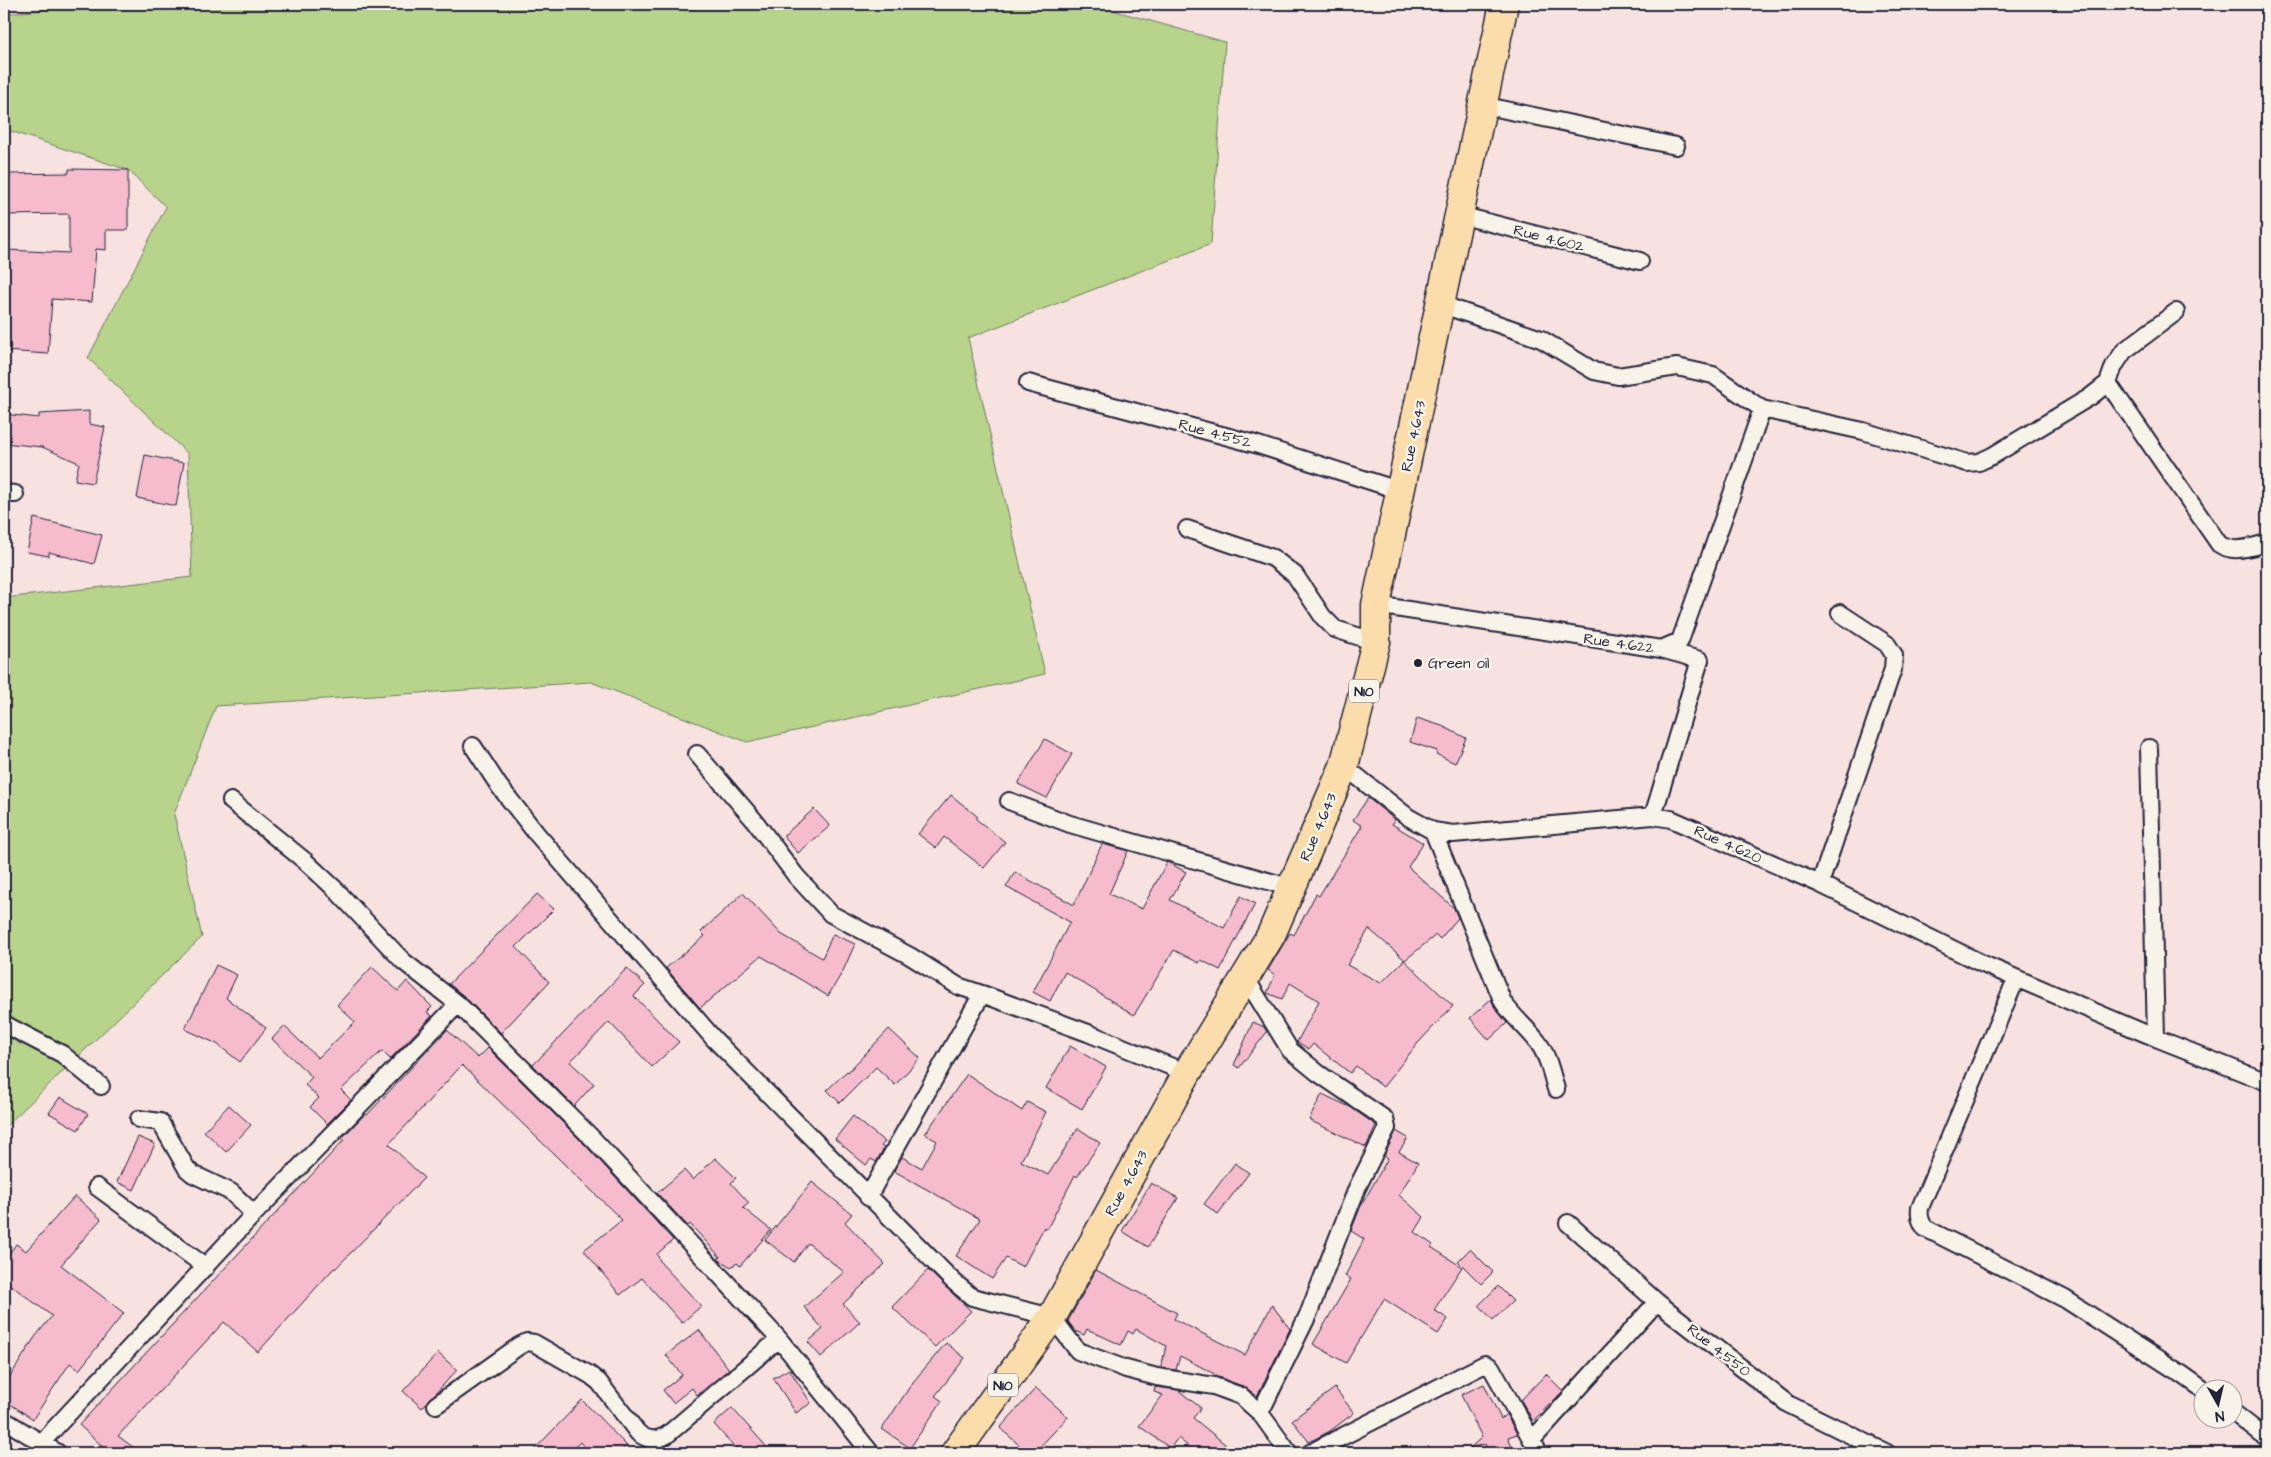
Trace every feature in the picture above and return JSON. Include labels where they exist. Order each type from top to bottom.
[{"type":"highway","name":"Rue 4.643","points":[[1052,1317],[1187,1073],[1271,935],[1344,766],[1376,642],[1376,605],[1504,4]]},
{"type":"highway","name":"N10","points":[[955,1453],[1052,1317]]},
{"type":"street","points":[[1482,105],[1676,146]]},
{"type":"street","name":"Rue 4.602","points":[[1459,215],[1640,261]]},
{"type":"street","points":[[1440,304],[1541,339],[1594,372],[1618,376],[1676,367],[1713,375],[1762,409],[1863,432],[1967,463],[1979,462],[1992,456],[2090,397],[2108,383],[2114,366],[2124,351],[2176,312]]},
{"type":"street","name":"Rue 4.552","points":[[1028,383],[1255,444],[1401,491]]},
{"type":"street","points":[[2108,383],[2219,544],[2228,550],[2240,550],[2267,542]]},
{"type":"street","points":[[1661,649],[1680,641],[1762,409]]},
{"type":"street","points":[[1186,529],[1273,558],[1295,575],[1322,617],[1335,629],[1376,642]]},
{"type":"street","name":"Rue 4.622","points":[[1376,605],[1661,649],[1700,660],[1653,816]]},
{"type":"street","points":[[1820,884],[1893,669],[1894,656],[1886,644],[1840,613]]},
{"type":"street","points":[[473,746],[499,786],[536,833],[714,1039],[868,1197],[972,1297],[1052,1317],[1078,1351],[1126,1369],[1157,1377],[1214,1386],[1241,1396],[1260,1413],[1289,1453]]},
{"type":"street","points":[[2150,748],[2156,1038]]},
{"type":"street","points":[[698,754],[754,820],[796,876],[830,914],[910,956],[958,986],[1088,1033],[1187,1073]]},
{"type":"street","name":"Rue 4.620","points":[[1344,766],[1408,817],[1433,832],[1453,834],[1653,816],[1671,818],[1820,884],[2016,979],[2267,1082]]},
{"type":"street","points":[[232,801],[305,861],[334,888],[403,962],[458,1004],[594,1140],[779,1339],[871,1453]]},
{"type":"street","points":[[1009,801],[1070,824],[1292,888]]},
{"type":"street","points":[[1433,832],[1503,1002],[1511,1015],[1536,1040],[1547,1057],[1556,1089]]},
{"type":"street","points":[[1245,977],[1290,1050],[1318,1073],[1385,1119],[1387,1128],[1357,1188],[1308,1315],[1260,1413]]},
{"type":"street","points":[[2016,979],[1920,1208],[1919,1216],[1922,1223],[1925,1228],[2064,1299],[2194,1383]]},
{"type":"street","points":[[868,1197],[982,994]]},
{"type":"street","points":[[42,1442],[254,1214],[458,1004]]},
{"type":"street","points":[[4,1024],[62,1054],[101,1086]]},
{"type":"street","points":[[139,1119],[160,1122],[187,1169],[193,1174],[231,1192],[254,1214]]},
{"type":"street","points":[[97,1188],[206,1267]]},
{"type":"street","name":"Rue 4.550","points":[[1568,1223],[1657,1302],[1788,1404],[1886,1453]]},
{"type":"street","points":[[1310,1453],[1485,1364],[1490,1367],[1536,1447],[1657,1302]]},
{"type":"street","points":[[436,1405],[527,1342],[534,1343],[599,1382],[638,1433],[646,1439],[658,1440],[668,1435],[779,1339]]},
{"type":"street","points":[[4,1420],[58,1453]]},
{"type":"street","points":[[2244,1421],[2267,1439]]},
{"type":"green space","points":[[96,4],[1091,4],[1225,42],[1211,244],[968,338],[1045,674],[747,742],[591,682],[216,706],[174,814],[202,937],[4,1128],[4,598],[192,577],[188,454],[88,358],[166,207],[128,170],[4,129],[4,14]]},
{"type":"building","points":[[69,169],[128,170],[128,230],[106,230],[106,250],[96,249],[92,302],[52,299],[48,354],[5,351],[9,300],[5,300],[7,250],[69,253],[69,214],[7,215],[7,174],[69,173]]},
{"type":"building","points":[[89,411],[89,424],[105,427],[93,483],[75,480],[79,463],[42,447],[4,443],[4,414],[39,418],[39,414]]},
{"type":"building","points":[[145,455],[184,463],[176,506],[137,498]]},
{"type":"building","points":[[34,518],[102,535],[94,564],[49,552],[49,556],[27,552]]},
{"type":"building","points":[[1417,718],[1442,726],[1466,738],[1455,763],[1436,754],[1437,751],[1410,742]]},
{"type":"building","points":[[1045,739],[1072,754],[1047,798],[1018,784]]},
{"type":"building","points":[[951,795],[978,817],[976,819],[1005,842],[984,868],[944,837],[936,848],[918,834]]},
{"type":"building","points":[[1368,798],[1395,820],[1392,824],[1423,843],[1408,867],[1454,908],[1458,918],[1440,939],[1436,935],[1405,960],[1369,929],[1347,965],[1381,983],[1404,960],[1453,1006],[1418,1043],[1383,1087],[1356,1066],[1350,1073],[1313,1044],[1309,1049],[1297,1042],[1319,1001],[1290,983],[1282,999],[1267,993],[1275,975],[1268,970],[1290,933],[1294,935],[1316,894],[1319,896],[1362,826],[1353,820]]},
{"type":"building","points":[[814,809],[830,826],[798,853],[783,836]]},
{"type":"building","points":[[1102,844],[1128,851],[1109,894],[1142,909],[1167,862],[1186,872],[1170,900],[1224,928],[1241,896],[1255,904],[1220,970],[1201,960],[1199,963],[1174,950],[1134,1015],[1065,972],[1050,1001],[1033,992],[1070,922],[1006,887],[1015,872],[1074,905]]},
{"type":"building","points":[[743,893],[781,934],[822,958],[833,934],[855,944],[843,971],[828,996],[761,956],[700,1008],[666,968],[705,936],[701,932]]},
{"type":"building","points":[[537,894],[554,909],[516,947],[549,982],[501,1033],[465,997],[449,984]]},
{"type":"building","points":[[216,965],[237,975],[226,998],[266,1028],[240,1062],[217,1044],[185,1029]]},
{"type":"building","points":[[372,967],[398,991],[407,981],[432,1007],[427,1012],[432,1016],[390,1059],[382,1051],[341,1090],[351,1100],[327,1124],[310,1107],[319,1098],[305,1085],[312,1077],[272,1039],[284,1026],[318,1058],[355,1022],[337,1005]]},
{"type":"building","points":[[627,968],[645,985],[634,996],[679,1042],[652,1067],[609,1022],[570,1062],[594,1084],[574,1106],[533,1065]]},
{"type":"building","points":[[1491,999],[1495,1008],[1507,1023],[1489,1040],[1470,1018]]},
{"type":"building","points":[[1253,1022],[1264,1027],[1267,1032],[1239,1068],[1234,1065]]},
{"type":"building","points":[[889,1029],[920,1058],[895,1085],[876,1067],[840,1103],[827,1090],[848,1072]]},
{"type":"building","points":[[447,1030],[478,1058],[488,1048],[587,1147],[673,1240],[657,1254],[661,1263],[701,1306],[682,1323],[642,1278],[620,1295],[584,1250],[622,1220],[462,1065],[389,1144],[424,1178],[334,1268],[258,1352],[224,1322],[118,1436],[141,1453],[110,1453],[79,1425],[344,1140],[342,1138],[365,1114],[367,1115]]},
{"type":"building","points":[[1070,1046],[1106,1067],[1082,1109],[1046,1088]]},
{"type":"building","points":[[967,1074],[1022,1111],[1027,1102],[1046,1112],[1021,1161],[1048,1175],[1078,1128],[1100,1143],[1077,1177],[1075,1175],[1047,1229],[1044,1227],[1023,1267],[1006,1258],[992,1279],[956,1256],[980,1219],[894,1171],[902,1157],[922,1168],[937,1141],[925,1134]]},
{"type":"building","points":[[1322,1094],[1350,1107],[1376,1125],[1366,1147],[1309,1120]]},
{"type":"building","points":[[60,1097],[88,1114],[78,1130],[49,1113]]},
{"type":"building","points":[[229,1105],[251,1125],[226,1152],[204,1131]]},
{"type":"building","points":[[853,1116],[885,1142],[881,1146],[884,1148],[876,1162],[871,1159],[866,1165],[835,1139]]},
{"type":"building","points":[[1396,1131],[1408,1138],[1399,1152],[1418,1163],[1399,1195],[1424,1217],[1415,1232],[1433,1245],[1431,1247],[1462,1267],[1434,1310],[1448,1319],[1438,1334],[1384,1299],[1346,1363],[1313,1344],[1351,1279],[1345,1276],[1364,1239],[1351,1231],[1360,1208],[1388,1158],[1384,1156]]},
{"type":"building","points":[[138,1137],[155,1144],[134,1190],[117,1182]]},
{"type":"building","points":[[715,1158],[736,1178],[731,1183],[749,1203],[743,1208],[771,1230],[740,1266],[737,1263],[731,1267],[718,1259],[720,1257],[690,1224],[688,1226],[657,1193],[684,1170],[693,1180]]},
{"type":"building","points":[[1235,1163],[1249,1173],[1218,1214],[1204,1204]]},
{"type":"building","points":[[812,1182],[852,1214],[845,1222],[885,1264],[843,1304],[860,1322],[821,1357],[808,1342],[823,1329],[804,1307],[844,1272],[808,1243],[794,1262],[765,1240]]},
{"type":"building","points":[[1151,1183],[1178,1198],[1148,1247],[1122,1231]]},
{"type":"building","points":[[75,1196],[101,1219],[61,1265],[124,1313],[79,1370],[70,1363],[33,1419],[4,1400],[4,1386],[35,1337],[52,1316],[4,1280],[4,1261],[16,1244],[26,1251]]},
{"type":"building","points":[[1470,1249],[1493,1272],[1481,1284],[1458,1261]]},
{"type":"building","points":[[928,1270],[971,1311],[935,1347],[892,1307]]},
{"type":"building","points":[[1096,1270],[1177,1313],[1174,1319],[1245,1355],[1272,1305],[1290,1329],[1257,1396],[1245,1387],[1226,1380],[1180,1356],[1176,1370],[1161,1368],[1166,1346],[1136,1329],[1133,1334],[1128,1331],[1121,1345],[1087,1329],[1084,1335],[1075,1331],[1068,1321]]},
{"type":"building","points":[[1498,1286],[1513,1301],[1493,1320],[1479,1305]]},
{"type":"building","points":[[699,1330],[729,1369],[697,1395],[692,1388],[673,1403],[663,1390],[682,1375],[666,1355]]},
{"type":"building","points":[[946,1343],[965,1358],[935,1396],[942,1401],[910,1448],[882,1429],[913,1382]]},
{"type":"building","points":[[438,1353],[457,1370],[422,1408],[403,1391]]},
{"type":"building","points":[[789,1369],[811,1403],[796,1413],[773,1378]]},
{"type":"building","points":[[1546,1374],[1563,1391],[1533,1421],[1521,1400]]},
{"type":"building","points":[[1484,1384],[1501,1419],[1506,1414],[1517,1434],[1508,1437],[1515,1453],[1489,1453],[1485,1444],[1470,1448],[1482,1437],[1461,1395]]},
{"type":"building","points":[[1155,1387],[1178,1390],[1201,1408],[1193,1418],[1236,1453],[1196,1453],[1178,1438],[1170,1448],[1139,1426],[1163,1395],[1154,1392]]},
{"type":"building","points":[[1036,1388],[1068,1417],[1034,1453],[1028,1453],[1000,1428]]},
{"type":"building","points":[[1335,1388],[1354,1413],[1330,1431],[1309,1442],[1292,1420]]},
{"type":"building","points":[[582,1400],[627,1446],[618,1453],[590,1453],[580,1442],[569,1453],[531,1453]]},
{"type":"building","points":[[732,1408],[772,1453],[739,1453],[714,1424]]},
{"type":"place","name":"Green oil","points":[[1418,663]]}]
